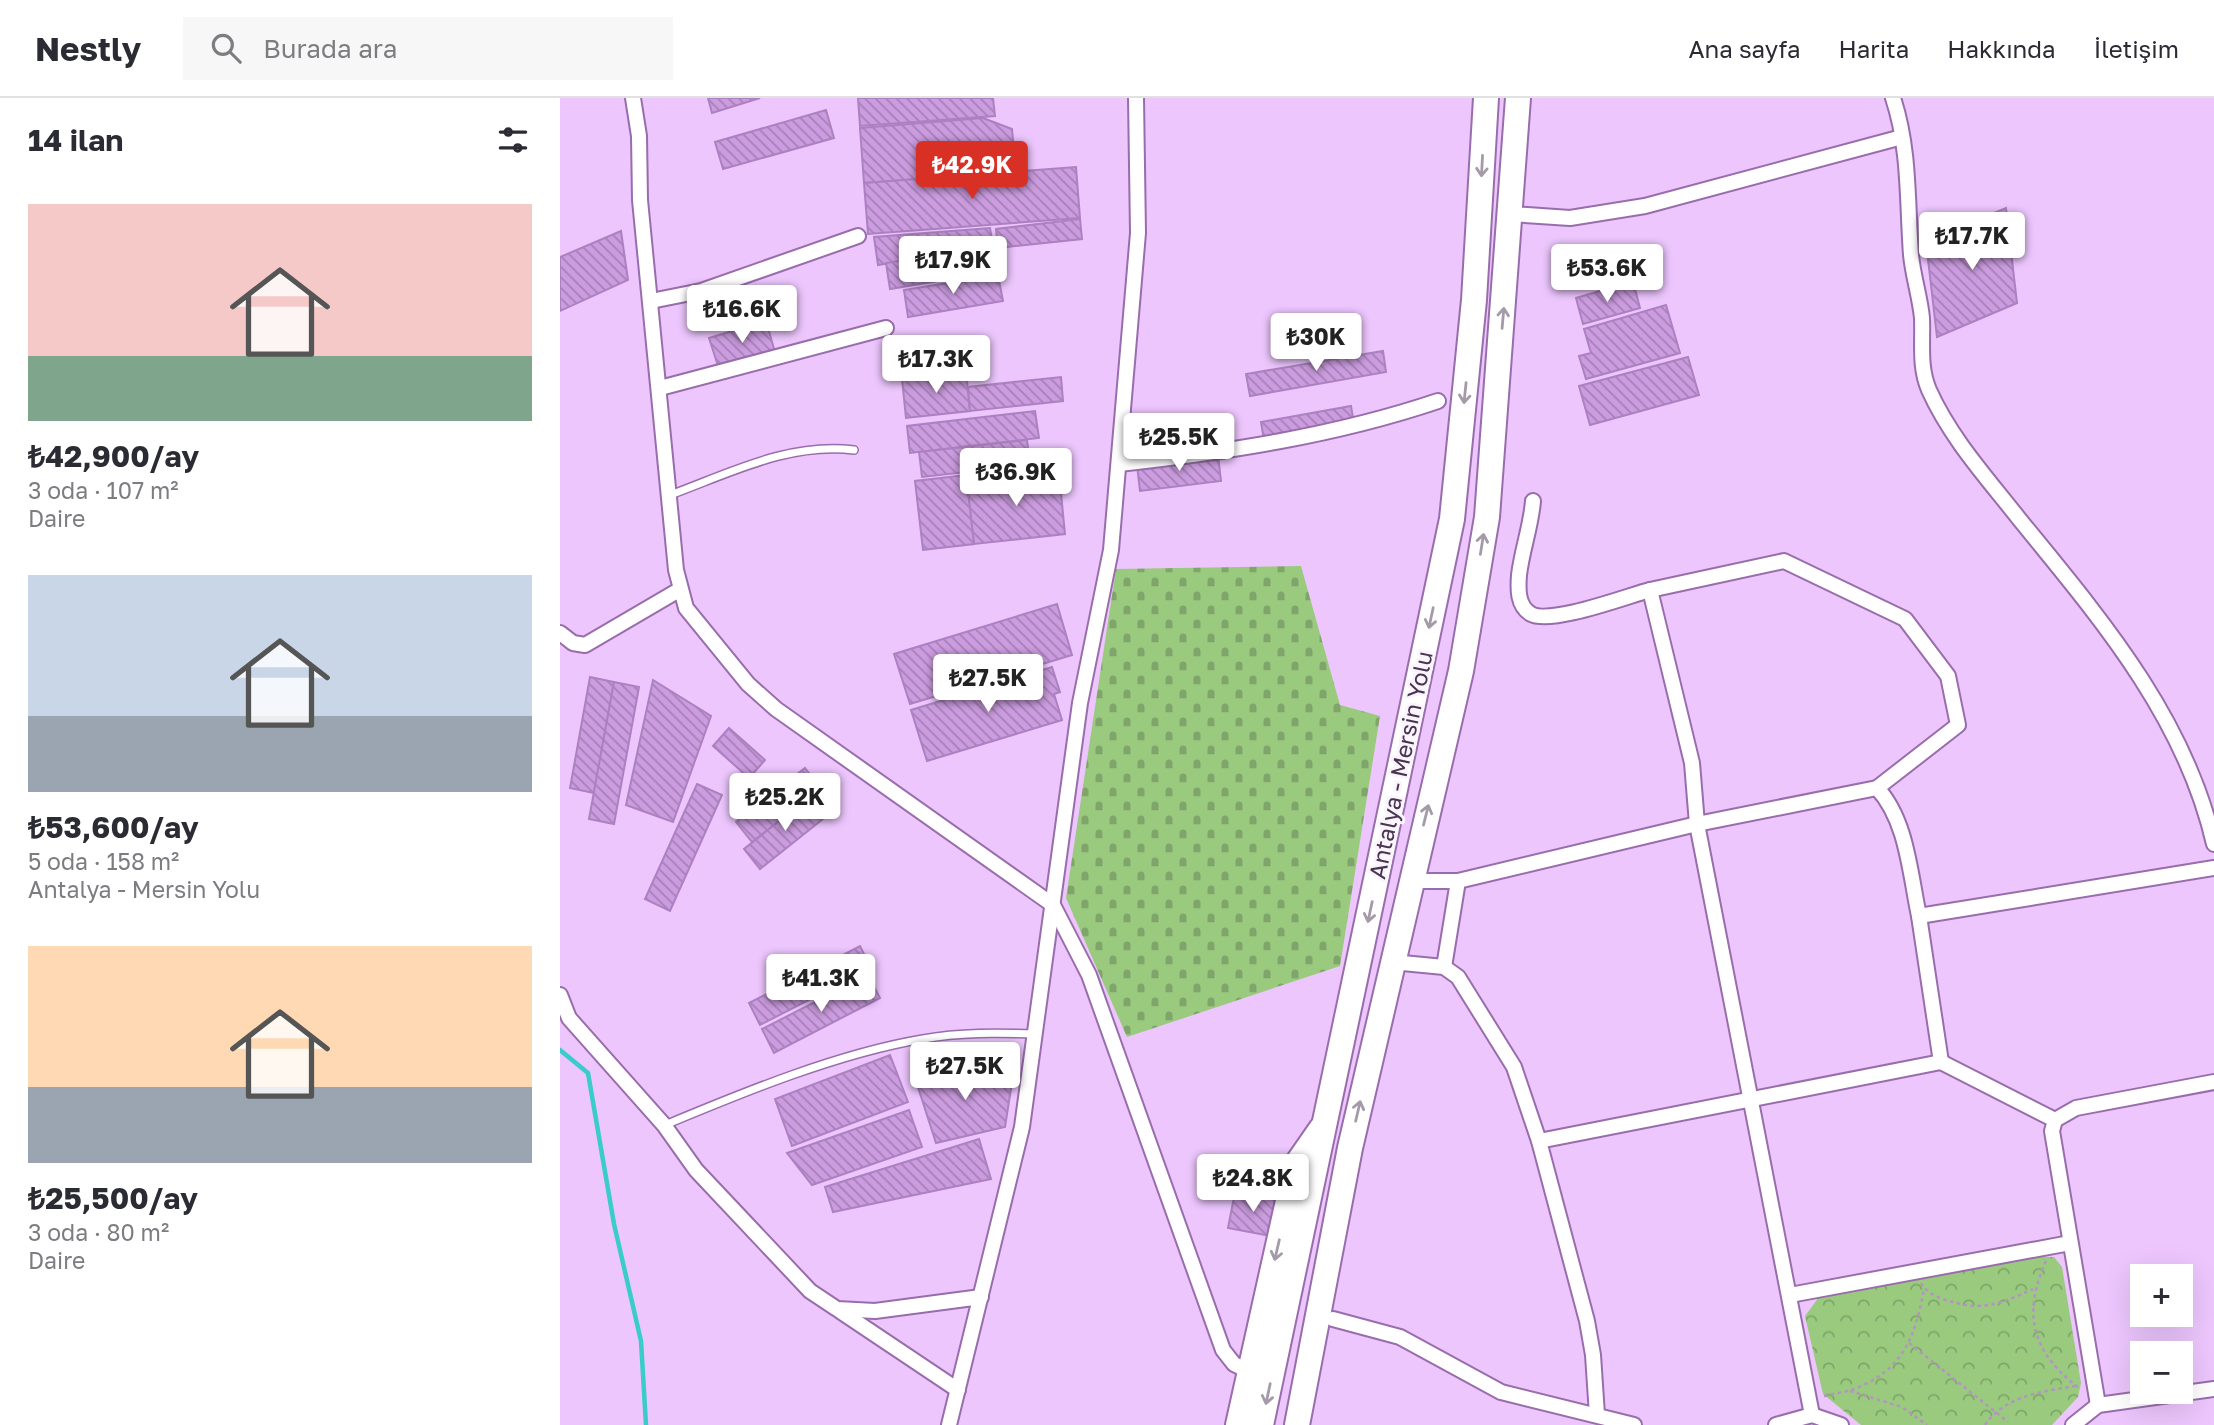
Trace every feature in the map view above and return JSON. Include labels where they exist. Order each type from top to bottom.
[{"type":"highway","name":"Antalya - Mersin Yolu","points":[[1261,1425],[1452,519],[1474,300],[1486,98]]},
{"type":"highway","name":"Antalya - Mersin Yolu","points":[[1297,1425],[1350,1148],[1461,671],[1487,517],[1518,98]]},
{"type":"highway","points":[[1238,1425],[1296,1165],[1327,1120]]},
{"type":"highway","points":[[1311,1425],[1333,1319],[1350,1148]]},
{"type":"street","points":[[633,98],[639,136],[640,200],[679,590],[686,608],[748,684],[776,709],[1053,905],[1089,975],[1223,1350],[1234,1364],[1250,1372]]},
{"type":"street","points":[[949,1425],[1022,1127],[1080,703],[1111,550],[1138,233],[1136,98]]},
{"type":"street","points":[[1893,98],[1908,172],[1912,270],[1922,315],[1922,374],[1930,393],[1968,455],[2116,640],[2152,691],[2195,782],[2214,844]]},
{"type":"street","points":[[1511,214],[1570,218],[1645,206],[1902,137]]},
{"type":"street","points":[[651,300],[701,291],[858,236]]},
{"type":"street","points":[[660,388],[886,328]]},
{"type":"street","points":[[1119,464],[1322,434],[1385,419],[1438,401]]},
{"type":"street","points":[[1410,881],[1458,881],[1697,824],[1877,788],[1958,726],[1948,676],[1905,619],[1784,561],[1650,590],[1561,614],[1533,615],[1520,603],[1519,573],[1531,527],[1533,501]]},
{"type":"street","points":[[560,633],[573,643],[585,645],[679,590]]},
{"type":"street","points":[[1650,590],[1692,764],[1697,824],[1811,1409]]},
{"type":"street","points":[[1877,788],[1888,799],[1898,821],[1919,916],[1941,1062]]},
{"type":"street","points":[[1919,916],[2214,868]]},
{"type":"street","points":[[1444,967],[1458,881]]},
{"type":"street","points":[[1392,962],[1444,967],[1458,977],[1514,1067],[1539,1140],[1587,1321],[1593,1355],[1597,1415]]},
{"type":"street","points":[[560,995],[569,1018],[664,1125],[696,1170],[762,1243],[810,1290],[958,1390]]},
{"type":"street","points":[[1539,1140],[1941,1062],[2056,1120]]},
{"type":"street","points":[[2098,1405],[2052,1131],[2056,1120],[2076,1108],[2214,1082]]},
{"type":"street","points":[[1790,1295],[2070,1243]]},
{"type":"street","points":[[837,1309],[875,1311],[981,1297]]},
{"type":"street","points":[[1333,1319],[1401,1337],[1501,1392],[1634,1425]]},
{"type":"street","points":[[2073,1425],[2084,1413],[2098,1405],[2214,1389]]},
{"type":"street","points":[[1776,1425],[1811,1409]]},
{"type":"street","points":[[1811,1409],[1842,1425]]},
{"type":"lane","points":[[670,495],[783,454],[816,448],[854,450]]},
{"type":"lane","points":[[664,1125],[741,1093],[922,1039],[971,1034],[1035,1034]]},
{"type":"path","points":[[2054,1246],[2033,1289],[2034,1323],[2044,1354],[2098,1405]]},
{"type":"path","points":[[1811,1409],[1880,1377],[1909,1343],[1917,1329],[1924,1289],[1916,1271]]},
{"type":"path","points":[[1924,1289],[1968,1307],[1992,1306],[2033,1289]]},
{"type":"path","points":[[1909,1343],[2008,1422]]},
{"type":"path","points":[[1985,1425],[1996,1411],[2044,1391],[2076,1386]]},
{"type":"path","points":[[1847,1391],[1902,1407],[1927,1425]]},
{"type":"green space","points":[[1301,566],[1340,705],[1380,716],[1340,966],[1127,1037],[1066,898],[1116,569]]},
{"type":"green space","points":[[2034,1257],[2054,1257],[2062,1267],[2081,1383],[2078,1397],[2052,1425],[1861,1425],[1823,1394],[1805,1316],[1819,1297]]},
{"type":"building","points":[[708,98],[760,98],[712,113]]},
{"type":"building","points":[[858,98],[993,98],[995,116],[860,126]]},
{"type":"building","points":[[826,110],[834,138],[723,169],[715,142]]},
{"type":"building","points":[[983,118],[1012,129],[1016,172],[864,183],[860,128]]},
{"type":"building","points":[[1076,167],[1080,218],[868,234],[864,183]]},
{"type":"building","points":[[2006,208],[2017,303],[1937,337],[1926,242]]},
{"type":"building","points":[[1080,219],[1082,239],[998,248],[996,229]]},
{"type":"building","points":[[990,228],[993,246],[878,265],[874,237]]},
{"type":"building","points":[[621,231],[628,280],[560,311],[560,257]]},
{"type":"building","points":[[993,246],[998,271],[890,289],[886,263]]},
{"type":"building","points":[[998,275],[1003,301],[908,317],[904,290]]},
{"type":"building","points":[[1617,286],[1635,289],[1640,308],[1583,324],[1576,298]]},
{"type":"building","points":[[1666,305],[1680,353],[1586,379],[1579,356],[1591,353],[1584,329]]},
{"type":"building","points":[[766,321],[775,352],[719,369],[709,338]]},
{"type":"building","points":[[1383,351],[1386,372],[1250,396],[1246,374]]},
{"type":"building","points":[[1688,357],[1699,395],[1590,425],[1579,386]]},
{"type":"building","points":[[966,371],[970,411],[906,418],[902,379]]},
{"type":"building","points":[[1061,377],[1063,401],[970,411],[968,387]]},
{"type":"building","points":[[1351,406],[1354,424],[1264,440],[1261,422]]},
{"type":"building","points":[[1035,411],[1039,438],[910,453],[907,426]]},
{"type":"building","points":[[1027,440],[1030,465],[922,477],[919,452]]},
{"type":"building","points":[[1218,455],[1221,481],[1140,491],[1137,465]]},
{"type":"building","points":[[1059,473],[1065,534],[974,544],[967,483]]},
{"type":"building","points":[[966,475],[974,544],[923,550],[915,481]]},
{"type":"building","points":[[1057,604],[1072,655],[910,704],[894,654]]},
{"type":"building","points":[[1052,667],[1060,692],[1054,694],[1062,720],[927,761],[911,710]]},
{"type":"building","points":[[590,677],[614,682],[594,793],[570,788]]},
{"type":"building","points":[[653,680],[711,716],[673,822],[626,805]]},
{"type":"building","points":[[614,682],[639,687],[614,824],[589,819]]},
{"type":"building","points":[[729,728],[765,760],[749,778],[713,746]]},
{"type":"building","points":[[805,768],[821,788],[752,842],[736,822]]},
{"type":"building","points":[[697,784],[722,795],[670,911],[645,899]]},
{"type":"building","points":[[812,795],[823,819],[760,869],[744,849]]},
{"type":"building","points":[[860,946],[871,968],[760,1025],[749,1003]]},
{"type":"building","points":[[868,975],[880,998],[774,1053],[762,1029]]},
{"type":"building","points":[[890,1055],[908,1102],[792,1146],[775,1099]]},
{"type":"building","points":[[973,1065],[976,1078],[991,1074],[1013,1076],[1005,1127],[936,1143],[915,1078]]},
{"type":"building","points":[[909,1110],[922,1147],[812,1185],[787,1153]]},
{"type":"building","points":[[979,1139],[991,1179],[833,1212],[825,1187]]},
{"type":"building","points":[[1235,1192],[1278,1200],[1271,1236],[1228,1228]]},
{"type":"waterway","points":[[560,1050],[588,1073],[614,1224],[641,1341],[646,1425]]}]
